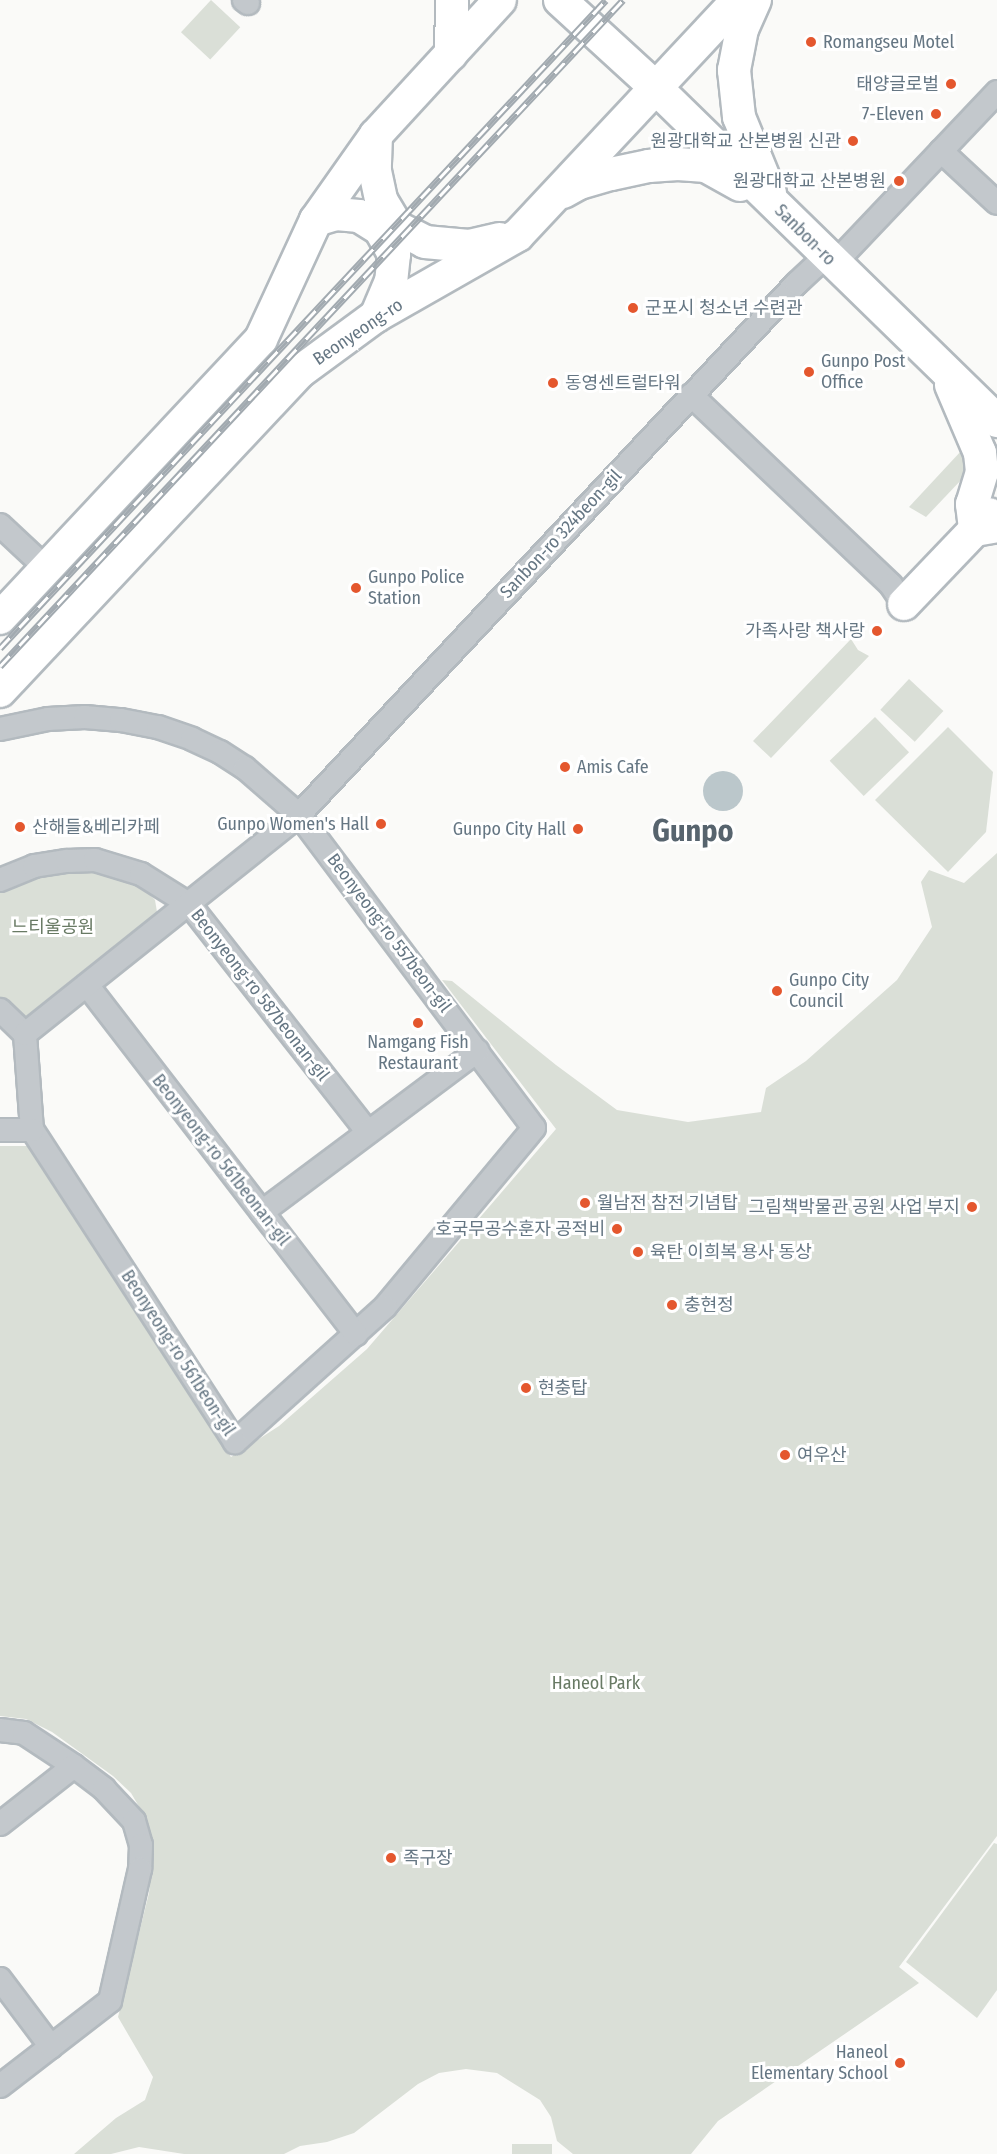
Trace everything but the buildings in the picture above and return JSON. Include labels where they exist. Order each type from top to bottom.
[{"type":"street","points":[[451,54],[452,0]]},
{"type":"street","points":[[0,618],[261,339],[316,220],[376,135],[500,0]]},
{"type":"street","name":"Sanbon-ro","points":[[560,0],[656,88],[997,421]]},
{"type":"street","name":"Beonyeong-ro","points":[[0,691],[302,371],[376,316],[518,236],[738,0]]},
{"type":"street","points":[[755,0],[742,29],[734,70],[739,117],[775,205]]},
{"type":"street","name":"Sanbon-ro 324beon-gil","points":[[299,815],[797,283],[830,260],[942,151],[997,92]]},
{"type":"street","points":[[376,135],[375,171],[381,200],[398,228],[425,242],[469,246],[518,236]]},
{"type":"street","points":[[942,151],[997,203]]},
{"type":"street","points":[[552,199],[579,183],[611,174],[649,166],[678,164],[706,166],[775,205]]},
{"type":"street","points":[[316,220],[336,214],[359,216],[380,229],[394,254],[391,281],[376,316]]},
{"type":"street","points":[[945,371],[980,453],[982,472],[972,504],[986,528]]},
{"type":"street","points":[[692,395],[891,585],[904,604],[986,528],[997,507]]},
{"type":"street","points":[[0,525],[46,568]]},
{"type":"street","name":"Beonyeong-ro 557beon-gil","points":[[0,729],[48,719],[85,717],[158,727],[220,752],[245,768],[299,815],[534,1128]]},
{"type":"street","points":[[0,1010],[25,1034],[299,815]]},
{"type":"street","name":"Beonyeong-ro 587beonan-gil","points":[[0,880],[34,866],[95,860],[141,874],[189,904],[368,1132]]},
{"type":"street","name":"Beonyeong-ro 561beonan-gil","points":[[87,985],[356,1334]]},
{"type":"street","name":"Beonyeong-ro 561beon-gil","points":[[25,1034],[33,1130],[235,1442],[386,1307],[534,1128]]},
{"type":"street","points":[[262,1212],[477,1051]]},
{"type":"street","points":[[0,1130],[33,1130]]},
{"type":"street","points":[[0,1730],[24,1733],[74,1766],[120,1803],[134,1821],[141,1845],[140,1869],[110,2001],[0,2086]]},
{"type":"street","points":[[0,1824],[74,1766]]},
{"type":"street","points":[[0,1979],[51,2047]]},
{"type":"green space","points":[[211,0],[240,27],[210,59],[181,32]]},
{"type":"green space","points":[[962,450],[968,463],[963,478],[926,517],[909,507]]},
{"type":"green space","points":[[851,639],[858,650],[869,656],[771,758],[753,741]]},
{"type":"green space","points":[[909,679],[943,711],[915,742],[880,710]]},
{"type":"green space","points":[[875,717],[909,752],[864,796],[830,761]]},
{"type":"green space","points":[[948,727],[993,772],[986,832],[948,872],[875,800]]},
{"type":"green space","name":"Haneol Park","points":[[997,853],[997,1836],[899,1967],[919,1983],[718,2121],[691,2154],[573,2154],[557,2141],[551,2117],[540,2100],[497,2073],[466,2069],[439,2073],[418,2084],[354,2133],[327,2142],[300,2146],[284,2154],[184,2154],[139,2147],[111,2154],[74,2154],[116,2118],[145,2100],[153,2077],[118,2017],[149,1893],[153,1852],[149,1827],[141,1810],[131,1793],[113,1776],[52,1732],[26,1719],[0,1716],[0,1146],[30,1146],[231,1457],[279,1426],[367,1349],[556,1129],[442,980],[452,981],[556,1065],[617,1110],[688,1122],[761,1112],[766,1088],[806,1061],[897,980],[932,927],[921,882],[929,870],[964,883]]},
{"type":"green space","name":"느티울공원","points":[[93,870],[139,883],[155,900],[157,912],[19,1022],[0,1004],[0,890],[32,875]]},
{"type":"green space","points":[[994,1843],[997,1844],[997,1990],[977,2018],[906,1962]]},
{"type":"green space","points":[[512,2144],[552,2144],[552,2154],[512,2154]]},
{"type":"shaded area","points":[[723,771],[737,777],[743,791],[737,805],[723,811],[709,805],[703,791],[709,777]]},
{"type":"railway","points":[[0,648],[606,0]]},
{"type":"railway","points":[[0,666],[623,0]]},
{"type":"place","name":"Romangseu Motel","points":[[811,42]]},
{"type":"place","name":"태양글로벌","points":[[951,84]]},
{"type":"place","name":"7-Eleven","points":[[936,114]]},
{"type":"place","name":"원광대학교 산본병원 신관","points":[[853,141]]},
{"type":"place","name":"원광대학교 산본병원","points":[[899,181]]},
{"type":"place","name":"군포시 청소년 수련관","points":[[633,308]]},
{"type":"place","name":"Gunpo Post Office","points":[[809,372]]},
{"type":"place","name":"동영센트럴타워","points":[[553,383]]},
{"type":"place","name":"Gunpo Police Station","points":[[356,588]]},
{"type":"place","name":"가족사랑 책사랑","points":[[877,631]]},
{"type":"place","name":"Amis Cafe","points":[[565,767]]},
{"type":"place","name":"Gunpo Women's Hall","points":[[381,824]]},
{"type":"place","name":"산해들&베리카페","points":[[20,827]]},
{"type":"place","name":"Gunpo City Hall","points":[[578,829]]},
{"type":"place","name":"Gunpo City Council","points":[[777,991]]},
{"type":"place","name":"Namgang Fish Restaurant","points":[[418,1023]]},
{"type":"place","name":"월남전 참전 기념탑","points":[[585,1203]]},
{"type":"place","name":"그림책박물관 공원 사업 부지","points":[[972,1207]]},
{"type":"place","name":"호국무공수훈자 공적비","points":[[617,1229]]},
{"type":"place","name":"육탄 이희복 용사 동상","points":[[638,1252]]},
{"type":"place","name":"충현정","points":[[672,1305]]},
{"type":"place","name":"현충탑","points":[[526,1388]]},
{"type":"place","name":"여우산","points":[[785,1455]]},
{"type":"place","name":"족구장","points":[[391,1858]]},
{"type":"place","name":"Haneol Elementary School","points":[[900,2063]]},
{"type":"district","name":"Gunpo","points":[[693,831]]}]
